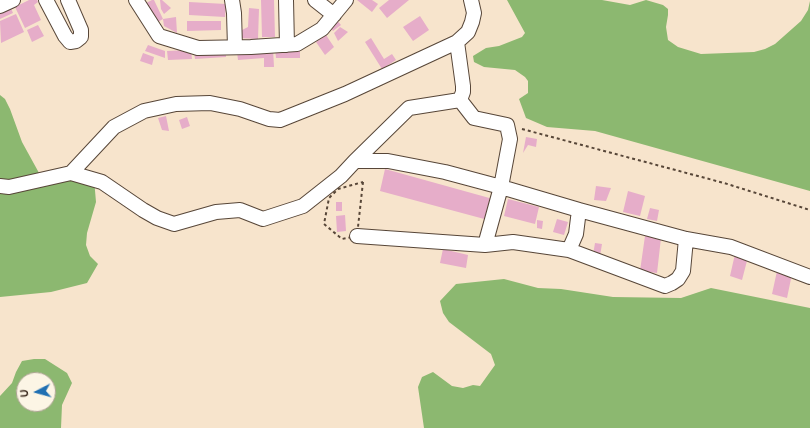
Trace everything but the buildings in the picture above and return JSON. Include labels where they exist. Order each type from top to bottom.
[{"type":"street","points":[[0,6],[13,0]]},
{"type":"street","points":[[46,0],[65,36],[70,42],[76,41],[81,37],[81,30],[68,0]]},
{"type":"street","points":[[136,0],[159,36],[198,48],[297,44],[322,29],[346,0]]},
{"type":"street","points":[[232,0],[235,47]]},
{"type":"street","points":[[286,0],[287,45]]},
{"type":"street","points":[[315,0],[334,15]]},
{"type":"street","points":[[71,173],[114,127],[144,111],[176,104],[210,103],[240,109],[270,119],[280,120],[345,94],[457,42],[468,32],[472,22],[474,13],[471,0]]},
{"type":"street","points":[[457,42],[463,86],[460,100]]},
{"type":"street","points":[[460,100],[474,118],[507,125],[510,139],[501,187],[485,245]]},
{"type":"street","points":[[0,186],[9,187],[71,173],[102,182],[143,210],[157,218],[174,224],[216,212],[240,210],[263,219],[303,206],[341,176],[354,161],[409,108],[460,100]]},
{"type":"street","points":[[354,161],[388,161],[444,172],[686,239],[731,248],[810,277]]},
{"type":"street","points":[[569,250],[576,234],[579,210]]},
{"type":"street","points":[[357,236],[485,245],[513,242],[569,250],[665,286],[678,279],[683,271],[686,239]]},
{"type":"path","points":[[507,125],[724,183],[810,210]]},
{"type":"path","points":[[363,182],[357,228],[357,236],[342,239],[324,224],[329,198],[338,189],[363,182]]},
{"type":"green space","points":[[507,0],[602,0],[630,5],[646,0],[663,5],[668,9],[666,27],[668,40],[678,47],[701,54],[754,52],[765,49],[775,44],[801,21],[808,10],[810,1],[810,191],[595,131],[547,127],[526,118],[519,99],[528,93],[528,81],[525,77],[515,70],[484,67],[474,62],[473,56],[486,48],[499,46],[522,37],[525,33]]},
{"type":"green space","points":[[0,95],[5,99],[22,142],[44,182],[73,172],[94,179],[96,202],[87,233],[86,245],[90,256],[98,264],[87,283],[51,292],[0,297]]},
{"type":"green space","points":[[504,279],[538,288],[561,289],[613,297],[681,298],[711,288],[810,308],[810,428],[424,428],[418,387],[422,377],[433,372],[452,386],[463,388],[473,385],[480,386],[495,365],[491,354],[449,322],[443,313],[440,301],[456,284]]},
{"type":"green space","points":[[45,359],[67,373],[72,383],[62,405],[61,428],[0,428],[0,396],[12,383],[16,372],[22,361]]}]
